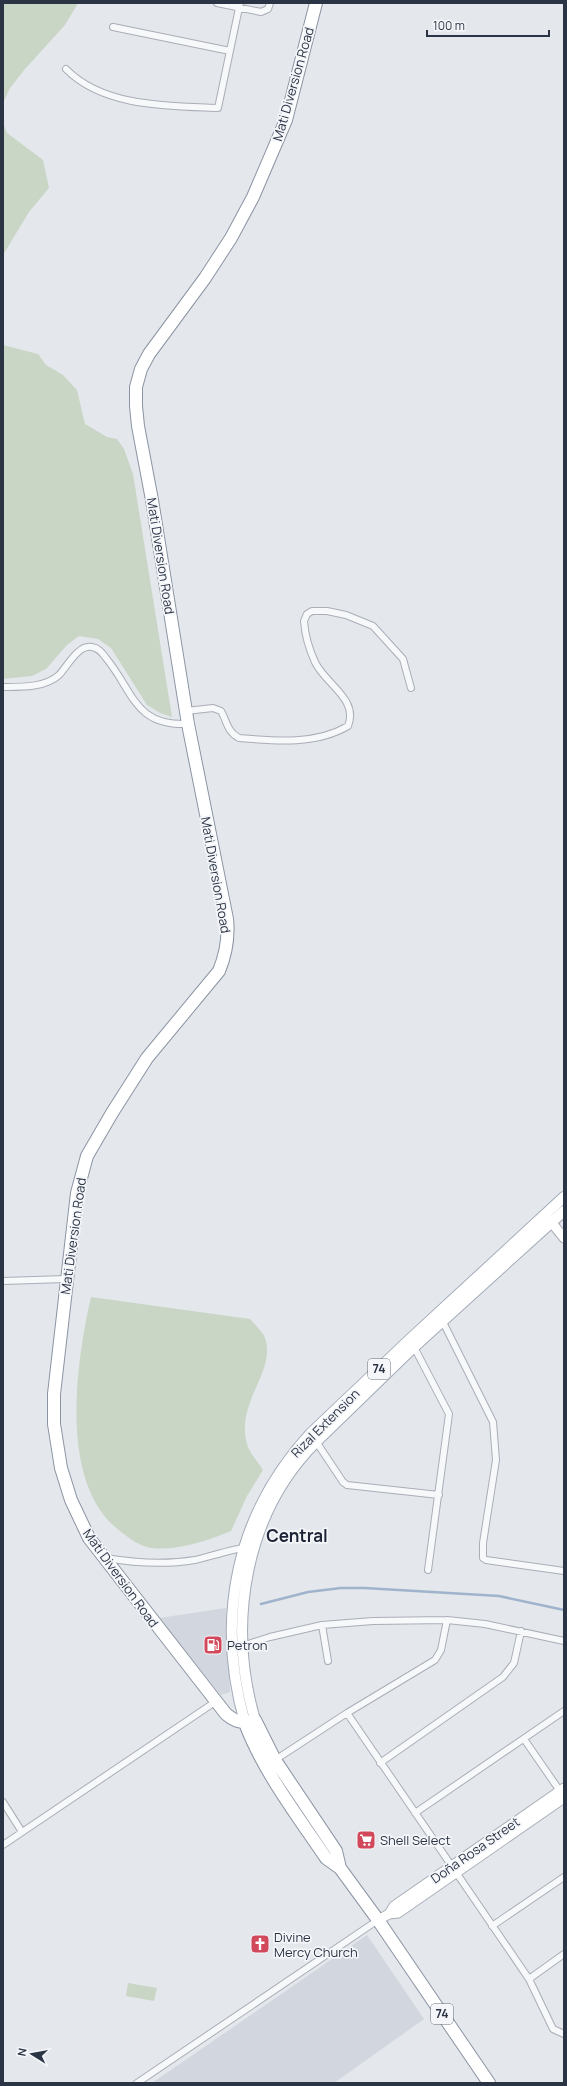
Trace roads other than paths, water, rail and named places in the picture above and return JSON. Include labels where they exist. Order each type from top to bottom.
[{"type":"highway","name":"Mati Diversion Road","points":[[250,1721],[232,1718],[215,1702],[89,1538],[62,1474],[56,1446],[54,1394],[77,1193],[87,1156],[147,1058],[219,972],[224,959],[227,943],[226,919],[188,724],[152,500],[138,426],[136,387],[141,369],[149,354],[172,320],[205,278],[231,238],[254,197],[286,120],[316,3]]},
{"type":"highway","name":"74","points":[[250,1721],[276,1760],[314,1830],[326,1858],[340,1868],[378,1920],[489,2083]]},
{"type":"highway","name":"74","points":[[250,1721],[261,1757],[314,1830]]},
{"type":"main road","name":"Rizal Extension","points":[[313,1438],[444,1322],[548,1219],[564,1197]]},
{"type":"main road","name":"Rizal Extension","points":[[250,1721],[237,1690],[232,1647],[236,1585],[248,1549],[279,1488],[313,1438],[409,1340],[548,1219],[564,1211]]},
{"type":"main road","name":"Rizal Extension","points":[[248,1549],[243,1606],[242,1646],[250,1721]]},
{"type":"street","points":[[217,3],[239,5],[261,12],[268,9],[270,3]]},
{"type":"street","points":[[66,69],[84,85],[132,100],[170,106],[218,108],[239,5]]},
{"type":"street","points":[[112,26],[230,51]]},
{"type":"street","points":[[186,711],[213,708],[221,711],[228,728],[239,738],[296,741],[327,736],[348,726],[351,719],[351,710],[343,697],[315,663],[304,620],[307,614],[312,611],[327,611],[346,615],[373,626],[403,659],[411,688]]},
{"type":"street","points":[[3,688],[30,686],[57,677],[76,654],[84,648],[92,646],[100,651],[112,666],[138,706],[149,717],[162,723],[188,724]]},
{"type":"street","points":[[548,1219],[564,1238]]},
{"type":"street","points":[[3,1281],[66,1279]]},
{"type":"street","points":[[444,1322],[493,1422],[496,1460],[483,1543],[483,1558],[486,1560],[564,1571]]},
{"type":"street","points":[[414,1347],[449,1414],[428,1570]]},
{"type":"street","points":[[313,1438],[343,1482],[347,1485],[438,1495]]},
{"type":"street","points":[[104,1558],[141,1562],[175,1562],[200,1559],[248,1549]]},
{"type":"street","points":[[242,1646],[270,1637],[322,1625],[365,1622],[447,1620],[485,1624],[564,1641]]},
{"type":"street","points":[[276,1760],[347,1713],[435,1660],[441,1650],[447,1620]]},
{"type":"street","points":[[322,1625],[328,1662]]},
{"type":"street","points":[[380,1763],[503,1677],[514,1663],[521,1631]]},
{"type":"street","points":[[3,1845],[215,1702]]},
{"type":"street","points":[[415,1813],[564,1710]]},
{"type":"street","points":[[347,1713],[529,1979],[552,2029],[564,2034]]},
{"type":"street","points":[[524,1739],[563,1793]]},
{"type":"street","name":"Doña Rosa Street","points":[[378,1920],[389,1914],[394,1906],[453,1870],[563,1793]]},
{"type":"street","points":[[3,1802],[22,1832]]},
{"type":"street","points":[[492,1926],[564,1877]]},
{"type":"street","points":[[137,2083],[378,1920]]},
{"type":"street","points":[[529,1979],[564,1954]]},
{"type":"waterway","points":[[261,1604],[308,1592],[341,1588],[365,1588],[499,1596],[564,1610]]},
{"type":"place","name":"Petron","points":[[213,1645]]},
{"type":"place","name":"Shell Select","points":[[366,1840]]},
{"type":"place","name":"Divine Mercy Church","points":[[260,1944]]},
{"type":"district","name":"Central","points":[[297,1536]]}]
